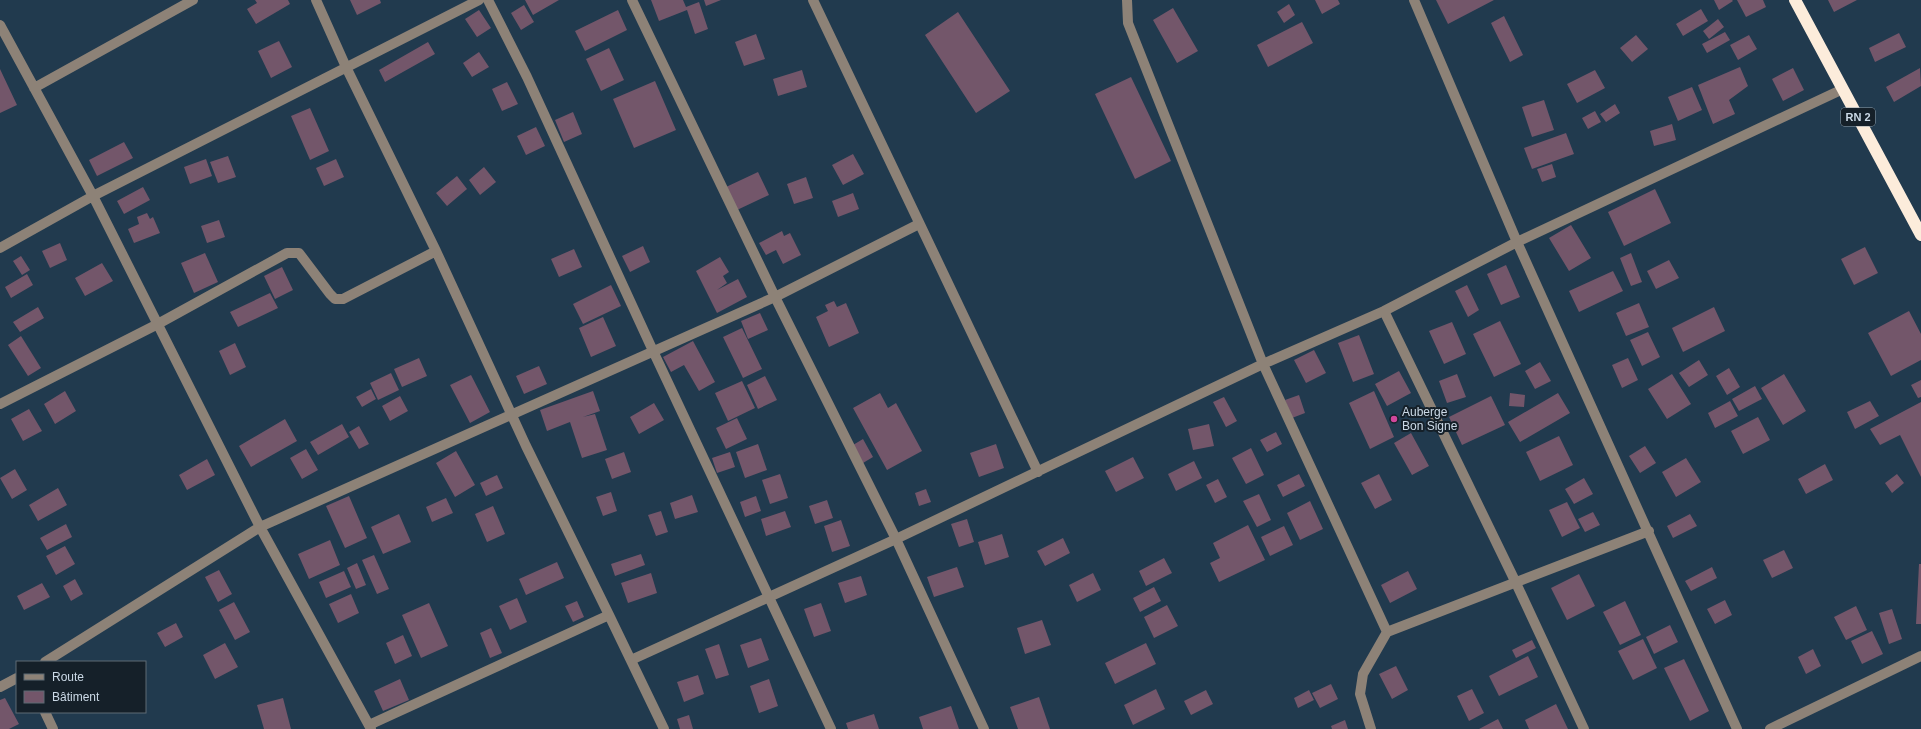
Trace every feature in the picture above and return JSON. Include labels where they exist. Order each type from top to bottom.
[{"type":"highway","name":"RN 2","points":[[1795,0],[1921,235]]},
{"type":"street","points":[[34,88],[193,0]]},
{"type":"street","points":[[316,0],[346,67],[436,251],[511,414],[664,729]]},
{"type":"street","points":[[0,248],[93,196],[479,0]]},
{"type":"street","points":[[488,0],[527,78],[830,729]]},
{"type":"street","points":[[632,0],[775,297],[896,539],[984,729]]},
{"type":"street","points":[[813,0],[1038,472]]},
{"type":"street","points":[[1127,0],[1128,23],[1263,364],[1387,632]]},
{"type":"street","points":[[1414,0],[1517,242],[1649,531],[1737,729]]},
{"type":"street","points":[[0,25],[93,196],[156,325],[260,528],[370,727],[609,614]]},
{"type":"street","points":[[631,660],[769,599],[1263,364],[1384,311],[1517,242],[1844,89]]},
{"type":"street","points":[[47,661],[260,528],[511,414],[654,353],[775,297],[920,224]]},
{"type":"street","points":[[0,404],[156,325],[287,254],[298,253],[330,294],[335,299],[343,299],[436,251]]},
{"type":"street","points":[[1384,311],[1516,583],[1584,729]]},
{"type":"street","points":[[1371,729],[1360,694],[1362,674],[1387,632],[1649,531]]},
{"type":"street","points":[[1770,729],[1921,656]]},
{"type":"street","points":[[0,688],[16,679]]},
{"type":"street","points":[[45,713],[53,729]]},
{"type":"building","points":[[255,0],[288,0],[290,4],[256,24],[247,9],[257,3]]},
{"type":"building","points":[[350,0],[380,0],[381,3],[357,15]]},
{"type":"building","points":[[525,0],[559,0],[533,15]]},
{"type":"building","points":[[651,0],[683,0],[686,7],[699,2],[708,29],[695,34],[687,10],[659,21]]},
{"type":"building","points":[[704,0],[721,0],[706,6]]},
{"type":"building","points":[[1315,0],[1338,0],[1340,4],[1322,14]]},
{"type":"building","points":[[1436,0],[1494,0],[1448,24]]},
{"type":"building","points":[[1714,0],[1732,0],[1733,1],[1719,10]]},
{"type":"building","points":[[1737,0],[1763,0],[1766,7],[1746,17]]},
{"type":"building","points":[[1828,0],[1857,0],[1834,12]]},
{"type":"building","points":[[1289,4],[1295,15],[1284,23],[1277,12]]},
{"type":"building","points":[[524,5],[534,22],[521,30],[511,13]]},
{"type":"building","points":[[1173,8],[1198,51],[1177,63],[1153,20]]},
{"type":"building","points":[[1701,9],[1708,21],[1683,36],[1676,24]]},
{"type":"building","points":[[479,10],[491,28],[477,37],[465,19]]},
{"type":"building","points":[[618,10],[627,30],[585,51],[575,31]]},
{"type":"building","points":[[958,12],[1010,91],[976,113],[925,35]]},
{"type":"building","points":[[1504,16],[1523,55],[1510,62],[1491,23]]},
{"type":"building","points":[[1718,19],[1724,27],[1709,39],[1703,31]]},
{"type":"building","points":[[1302,22],[1313,43],[1268,67],[1257,45]]},
{"type":"building","points":[[1725,32],[1730,40],[1707,53],[1702,44]]},
{"type":"building","points":[[1899,33],[1906,47],[1875,62],[1869,48]]},
{"type":"building","points":[[756,34],[765,59],[744,66],[735,42]]},
{"type":"building","points":[[1636,35],[1648,49],[1632,62],[1620,48]]},
{"type":"building","points":[[1749,35],[1757,49],[1738,60],[1730,45]]},
{"type":"building","points":[[279,41],[292,67],[271,78],[258,51]]},
{"type":"building","points":[[428,42],[435,54],[385,82],[379,70]]},
{"type":"building","points":[[609,48],[624,80],[601,91],[586,59]]},
{"type":"building","points":[[479,52],[489,67],[472,77],[463,63]]},
{"type":"building","points":[[1740,67],[1748,86],[1729,100],[1735,114],[1713,124],[1698,85]]},
{"type":"building","points":[[1793,68],[1804,90],[1783,101],[1772,79]]},
{"type":"building","points":[[1920,68],[1921,86],[1894,102],[1886,87]]},
{"type":"building","points":[[0,69],[17,105],[0,113]]},
{"type":"building","points":[[802,70],[807,87],[778,96],[773,79]]},
{"type":"building","points":[[1595,70],[1605,88],[1577,103],[1567,84]]},
{"type":"building","points":[[1131,77],[1171,161],[1135,179],[1095,94]]},
{"type":"building","points":[[655,81],[676,130],[634,148],[613,99]]},
{"type":"building","points":[[507,82],[518,104],[502,111],[492,89]]},
{"type":"building","points":[[1692,87],[1702,110],[1678,121],[1668,97]]},
{"type":"building","points":[[1544,100],[1554,130],[1532,137],[1522,107]]},
{"type":"building","points":[[1615,104],[1620,113],[1606,122],[1600,114]]},
{"type":"building","points":[[310,108],[329,151],[310,160],[291,116]]},
{"type":"building","points":[[1595,111],[1601,122],[1588,129],[1582,118]]},
{"type":"building","points":[[573,112],[582,134],[564,142],[555,120]]},
{"type":"building","points":[[1672,124],[1676,140],[1654,146],[1650,131]]},
{"type":"building","points":[[536,127],[545,146],[526,155],[517,136]]},
{"type":"building","points":[[1566,133],[1574,154],[1532,169],[1524,148]]},
{"type":"building","points":[[124,142],[133,158],[97,176],[89,160]]},
{"type":"building","points":[[853,154],[864,174],[843,185],[832,165]]},
{"type":"building","points":[[228,156],[236,177],[218,183],[210,162]]},
{"type":"building","points":[[206,159],[212,176],[190,184],[184,167]]},
{"type":"building","points":[[336,159],[344,177],[324,186],[316,168]]},
{"type":"building","points":[[1552,164],[1556,177],[1542,182],[1537,169]]},
{"type":"building","points":[[484,167],[496,182],[480,195],[469,180]]},
{"type":"building","points":[[758,172],[769,195],[737,210],[726,187]]},
{"type":"building","points":[[457,176],[467,189],[447,206],[436,193]]},
{"type":"building","points":[[806,177],[813,198],[794,204],[787,184]]},
{"type":"building","points":[[143,187],[150,200],[124,214],[117,201]]},
{"type":"building","points":[[1655,189],[1671,223],[1624,246],[1608,212]]},
{"type":"building","points":[[853,193],[859,209],[838,217],[832,201]]},
{"type":"building","points":[[147,213],[150,219],[153,217],[160,233],[134,243],[128,229],[139,224],[137,217]]},
{"type":"building","points":[[219,220],[225,237],[207,243],[201,226]]},
{"type":"building","points":[[1571,225],[1591,258],[1569,271],[1549,238]]},
{"type":"building","points":[[782,231],[784,236],[790,233],[801,255],[783,264],[776,250],[766,255],[759,243]]},
{"type":"building","points":[[60,243],[67,260],[50,268],[42,251]]},
{"type":"building","points":[[643,246],[650,262],[630,272],[622,256]]},
{"type":"building","points":[[1865,247],[1878,273],[1854,285],[1841,259]]},
{"type":"building","points":[[574,249],[582,267],[559,277],[551,259]]},
{"type":"building","points":[[205,253],[218,282],[194,293],[181,263]]},
{"type":"building","points":[[1631,253],[1642,282],[1631,286],[1620,258]]},
{"type":"building","points":[[21,256],[30,270],[22,275],[13,261]]},
{"type":"building","points":[[720,257],[729,272],[723,276],[727,283],[717,290],[738,279],[747,297],[717,313],[696,271]]},
{"type":"building","points":[[1669,260],[1679,278],[1656,289],[1647,271]]},
{"type":"building","points":[[102,263],[113,281],[85,296],[75,278]]},
{"type":"building","points":[[1506,265],[1520,297],[1501,305],[1487,274]]},
{"type":"building","points":[[282,267],[293,290],[275,299],[264,276]]},
{"type":"building","points":[[1613,271],[1623,291],[1579,312],[1569,291]]},
{"type":"building","points":[[27,274],[33,285],[11,298],[5,287]]},
{"type":"building","points":[[611,285],[621,306],[583,324],[573,304]]},
{"type":"building","points":[[1467,285],[1479,310],[1468,317],[1455,291]]},
{"type":"building","points":[[270,293],[278,308],[238,327],[230,312]]},
{"type":"building","points":[[834,301],[837,307],[846,303],[859,333],[829,347],[816,317],[828,311],[825,305]]},
{"type":"building","points":[[1639,303],[1649,327],[1626,336],[1616,313]]},
{"type":"building","points":[[38,307],[44,318],[20,332],[13,322]]},
{"type":"building","points":[[1714,307],[1725,331],[1683,352],[1672,328]]},
{"type":"building","points":[[1909,311],[1921,334],[1921,360],[1891,376],[1868,333]]},
{"type":"building","points":[[760,313],[768,330],[748,339],[741,321]]},
{"type":"building","points":[[603,317],[616,346],[591,357],[579,328]]},
{"type":"building","points":[[1500,321],[1521,364],[1494,377],[1473,334]]},
{"type":"building","points":[[1452,322],[1466,354],[1444,364],[1429,331]]},
{"type":"building","points":[[742,328],[762,369],[743,378],[723,337]]},
{"type":"building","points":[[1648,332],[1660,357],[1642,366],[1630,340]]},
{"type":"building","points":[[1359,335],[1374,374],[1353,382],[1338,343]]},
{"type":"building","points":[[21,336],[41,368],[28,376],[8,345]]},
{"type":"building","points":[[693,341],[715,382],[699,391],[684,365],[671,372],[663,357]]},
{"type":"building","points":[[235,343],[246,367],[230,375],[219,351]]},
{"type":"building","points":[[1314,350],[1326,373],[1306,383],[1294,360]]},
{"type":"building","points":[[419,358],[427,376],[402,387],[394,369]]},
{"type":"building","points":[[1628,358],[1638,380],[1622,388],[1612,365]]},
{"type":"building","points":[[1699,360],[1708,375],[1689,387],[1679,373]]},
{"type":"building","points":[[1540,362],[1551,381],[1535,389],[1525,371]]},
{"type":"building","points":[[539,366],[547,384],[524,394],[516,376]]},
{"type":"building","points":[[1729,368],[1740,387],[1727,395],[1716,376]]},
{"type":"building","points":[[1399,371],[1411,393],[1387,406],[1375,384]]},
{"type":"building","points":[[391,373],[399,390],[378,400],[370,383]]},
{"type":"building","points":[[1457,374],[1466,397],[1447,403],[1439,381]]},
{"type":"building","points":[[1672,374],[1691,404],[1667,419],[1648,389]]},
{"type":"building","points":[[1784,374],[1806,411],[1783,425],[1761,388]]},
{"type":"building","points":[[471,375],[490,412],[470,423],[450,385]]},
{"type":"building","points":[[765,376],[777,400],[758,409],[747,385]]},
{"type":"building","points":[[1921,380],[1921,397],[1918,398],[1911,385]]},
{"type":"building","points":[[742,381],[755,408],[728,421],[715,393]]},
{"type":"building","points":[[1755,386],[1762,399],[1739,411],[1732,399]]},
{"type":"building","points":[[371,389],[376,399],[362,407],[356,397]]},
{"type":"building","points":[[65,391],[76,411],[55,424],[44,404]]},
{"type":"building","points":[[593,391],[600,411],[583,417],[595,414],[607,450],[582,458],[570,422],[547,431],[540,410]]},
{"type":"building","points":[[1374,391],[1394,437],[1370,449],[1349,403]]},
{"type":"building","points":[[880,393],[888,408],[896,403],[922,451],[887,470],[853,408]]},
{"type":"building","points":[[1510,393],[1525,395],[1524,407],[1509,406]]},
{"type":"building","points":[[1558,393],[1570,413],[1520,442],[1508,422]]},
{"type":"building","points":[[1299,395],[1305,413],[1292,418],[1285,400]]},
{"type":"building","points":[[400,396],[408,411],[390,421],[382,406]]},
{"type":"building","points":[[1491,396],[1505,425],[1462,445],[1449,417]]},
{"type":"building","points":[[1224,397],[1237,421],[1226,427],[1213,402]]},
{"type":"building","points":[[1730,401],[1738,416],[1715,428],[1708,413]]},
{"type":"building","points":[[1870,401],[1879,416],[1855,429],[1847,412]]},
{"type":"building","points":[[1921,402],[1921,477],[1900,435],[1880,445],[1870,429]]},
{"type":"building","points":[[654,403],[664,420],[639,434],[630,417]]},
{"type":"building","points":[[29,409],[42,431],[23,441],[11,419]]},
{"type":"building","points":[[1758,417],[1770,440],[1743,454],[1731,431]]},
{"type":"building","points":[[737,418],[747,439],[726,449],[716,428]]},
{"type":"building","points":[[285,419],[297,441],[251,467],[239,446]]},
{"type":"building","points":[[342,424],[349,437],[318,455],[310,442]]},
{"type":"building","points":[[1209,424],[1214,446],[1193,450],[1188,429]]},
{"type":"building","points":[[359,426],[369,444],[359,449],[349,432]]},
{"type":"building","points":[[1276,432],[1282,444],[1267,452],[1260,440]]},
{"type":"building","points":[[1411,433],[1429,466],[1412,475],[1394,443]]},
{"type":"building","points":[[1559,436],[1573,465],[1540,481],[1526,452]]},
{"type":"building","points":[[863,439],[873,457],[863,463],[853,445]]},
{"type":"building","points":[[758,444],[767,470],[745,478],[736,452]]},
{"type":"building","points":[[996,444],[1004,468],[979,477],[970,453]]},
{"type":"building","points":[[1645,446],[1656,463],[1640,473],[1629,456]]},
{"type":"building","points":[[1251,448],[1264,475],[1246,484],[1232,458]]},
{"type":"building","points":[[306,449],[318,470],[302,479],[290,458]]},
{"type":"building","points":[[456,451],[475,485],[455,497],[436,463]]},
{"type":"building","points":[[624,452],[631,472],[612,479],[605,459]]},
{"type":"building","points":[[730,452],[735,467],[717,473],[712,458]]},
{"type":"building","points":[[1133,457],[1144,478],[1116,492],[1105,471]]},
{"type":"building","points":[[1686,458],[1701,482],[1676,497],[1662,472]]},
{"type":"building","points":[[207,459],[215,475],[187,490],[179,475]]},
{"type":"building","points":[[1194,461],[1202,478],[1176,491],[1168,474]]},
{"type":"building","points":[[1825,464],[1833,480],[1806,494],[1798,479]]},
{"type":"building","points":[[15,469],[27,490],[12,499],[0,478]]},
{"type":"building","points":[[780,474],[788,498],[770,504],[762,480]]},
{"type":"building","points":[[1299,474],[1305,486],[1283,497],[1277,485]]},
{"type":"building","points":[[1379,474],[1392,500],[1375,509],[1361,483]]},
{"type":"building","points":[[1897,474],[1904,483],[1892,493],[1885,483]]},
{"type":"building","points":[[497,475],[503,488],[486,496],[480,483]]},
{"type":"building","points":[[1584,478],[1593,494],[1574,504],[1565,489]]},
{"type":"building","points":[[1218,479],[1227,497],[1215,503],[1206,485]]},
{"type":"building","points":[[58,488],[67,505],[38,521],[29,505]]},
{"type":"building","points":[[926,489],[931,502],[919,506],[915,493]]},
{"type":"building","points":[[611,492],[617,511],[603,516],[596,497]]},
{"type":"building","points":[[1259,494],[1271,520],[1257,527],[1243,501]]},
{"type":"building","points":[[692,495],[698,512],[675,519],[670,503]]},
{"type":"building","points":[[349,496],[367,538],[345,548],[326,506]]},
{"type":"building","points":[[756,496],[761,511],[745,517],[740,502]]},
{"type":"building","points":[[446,498],[453,513],[432,522],[426,507]]},
{"type":"building","points":[[827,500],[833,518],[815,524],[809,506]]},
{"type":"building","points":[[1310,501],[1323,529],[1300,540],[1287,513]]},
{"type":"building","points":[[1567,502],[1580,528],[1562,537],[1549,510]]},
{"type":"building","points":[[493,506],[505,534],[487,542],[475,514]]},
{"type":"building","points":[[661,511],[668,532],[656,536],[648,515]]},
{"type":"building","points":[[785,511],[791,527],[766,536],[761,519]]},
{"type":"building","points":[[1593,512],[1600,525],[1585,532],[1578,519]]},
{"type":"building","points":[[399,514],[411,542],[383,554],[371,527]]},
{"type":"building","points":[[1690,514],[1697,526],[1673,538],[1667,526]]},
{"type":"building","points":[[967,519],[974,542],[959,547],[951,524]]},
{"type":"building","points":[[841,520],[850,546],[832,552],[824,526]]},
{"type":"building","points":[[66,524],[72,537],[47,550],[40,538]]},
{"type":"building","points":[[1248,525],[1265,560],[1219,582],[1210,563],[1220,558],[1213,543]]},
{"type":"building","points":[[1284,526],[1293,545],[1270,556],[1261,537]]},
{"type":"building","points":[[1002,534],[1009,557],[985,565],[978,542]]},
{"type":"building","points":[[1063,538],[1070,553],[1045,566],[1037,551]]},
{"type":"building","points":[[330,540],[340,565],[309,579],[298,554]]},
{"type":"building","points":[[65,546],[75,564],[56,575],[46,556]]},
{"type":"building","points":[[1784,550],[1793,568],[1772,578],[1763,560]]},
{"type":"building","points":[[641,554],[645,565],[615,576],[611,564]]},
{"type":"building","points":[[374,555],[389,589],[377,594],[362,560]]},
{"type":"building","points":[[1164,558],[1172,573],[1146,586],[1139,571]]},
{"type":"building","points":[[557,562],[564,578],[526,595],[519,579]]},
{"type":"building","points":[[357,563],[366,585],[356,589],[347,568]]},
{"type":"building","points":[[1919,564],[1921,564],[1921,624],[1916,624]]},
{"type":"building","points":[[957,567],[964,587],[934,597],[927,577]]},
{"type":"building","points":[[1712,567],[1717,578],[1691,591],[1685,581]]},
{"type":"building","points":[[219,570],[232,594],[218,602],[205,577]]},
{"type":"building","points":[[344,571],[351,587],[326,598],[319,582]]},
{"type":"building","points":[[1408,571],[1417,589],[1390,603],[1381,585]]},
{"type":"building","points":[[651,573],[657,593],[628,603],[621,583]]},
{"type":"building","points":[[1093,573],[1101,590],[1077,602],[1069,585]]},
{"type":"building","points":[[1579,574],[1595,606],[1567,620],[1551,588]]},
{"type":"building","points":[[861,576],[867,595],[845,603],[838,583]]},
{"type":"building","points":[[75,579],[83,594],[71,601],[63,586]]},
{"type":"building","points":[[42,583],[50,597],[24,610],[17,596]]},
{"type":"building","points":[[1154,587],[1161,601],[1140,612],[1133,598]]},
{"type":"building","points":[[351,594],[359,613],[338,623],[329,604]]},
{"type":"building","points":[[517,598],[527,622],[510,630],[499,606]]},
{"type":"building","points":[[1725,600],[1732,615],[1715,624],[1707,609]]},
{"type":"building","points":[[577,601],[584,617],[573,622],[565,606]]},
{"type":"building","points":[[1625,601],[1641,635],[1620,645],[1603,612]]},
{"type":"building","points":[[234,602],[250,632],[235,640],[219,610]]},
{"type":"building","points":[[429,603],[448,646],[421,658],[402,615]]},
{"type":"building","points":[[821,603],[831,631],[814,637],[804,609]]},
{"type":"building","points":[[1167,605],[1178,626],[1154,638],[1144,617]]},
{"type":"building","points":[[1856,606],[1867,630],[1846,640],[1834,617]]},
{"type":"building","points":[[1892,609],[1902,639],[1889,644],[1879,613]]},
{"type":"building","points":[[1042,620],[1051,645],[1025,654],[1017,628]]},
{"type":"building","points":[[176,623],[183,637],[165,647],[157,633]]},
{"type":"building","points":[[1670,625],[1678,642],[1654,654],[1646,637]]},
{"type":"building","points":[[491,628],[502,653],[490,658],[480,633]]},
{"type":"building","points":[[1872,631],[1883,654],[1862,664],[1851,641]]},
{"type":"building","points":[[403,635],[412,656],[395,664],[386,643]]},
{"type":"building","points":[[761,638],[769,660],[748,668],[740,645]]},
{"type":"building","points":[[1643,639],[1657,668],[1633,680],[1618,651]]},
{"type":"building","points":[[1532,640],[1536,648],[1516,658],[1512,650]]},
{"type":"building","points":[[225,643],[238,667],[215,679],[203,655]]},
{"type":"building","points":[[1146,643],[1156,664],[1115,684],[1105,663]]},
{"type":"building","points":[[719,644],[729,675],[716,679],[705,649]]},
{"type":"building","points":[[1813,649],[1821,666],[1806,674],[1798,657]]},
{"type":"building","points":[[1528,656],[1538,677],[1499,696],[1489,676]]},
{"type":"building","points":[[1684,659],[1709,711],[1690,721],[1664,668]]},
{"type":"building","points":[[1396,666],[1408,690],[1392,699],[1379,674]]},
{"type":"building","points":[[698,675],[704,694],[684,702],[677,682]]},
{"type":"building","points":[[400,679],[409,700],[383,711],[374,691]]},
{"type":"building","points":[[769,679],[778,706],[759,713],[750,686]]},
{"type":"building","points":[[1331,684],[1338,699],[1320,708],[1312,693]]},
{"type":"building","points":[[1156,689],[1165,709],[1133,725],[1124,705]]},
{"type":"building","points":[[1472,689],[1484,713],[1469,721],[1457,696]]},
{"type":"building","points":[[1206,690],[1213,704],[1191,715],[1184,701]]},
{"type":"building","points":[[1309,690],[1314,700],[1298,708],[1294,698]]},
{"type":"building","points":[[1039,697],[1050,729],[1018,729],[1010,707]]},
{"type":"building","points":[[5,698],[19,724],[9,729],[0,729],[0,700]]},
{"type":"building","points":[[283,698],[291,729],[264,729],[257,705]]},
{"type":"building","points":[[1556,704],[1568,729],[1529,729],[1525,720]]},
{"type":"building","points":[[951,706],[959,729],[923,729],[919,717]]},
{"type":"building","points":[[874,714],[879,729],[848,729],[846,723]]},
{"type":"building","points":[[689,715],[693,729],[680,729],[677,719]]},
{"type":"building","points":[[1498,719],[1503,729],[1479,729]]},
{"type":"building","points":[[1345,720],[1348,729],[1332,729],[1331,726]]},
{"type":"place","name":"Auberge Bon Signe","points":[[1394,419]]}]
